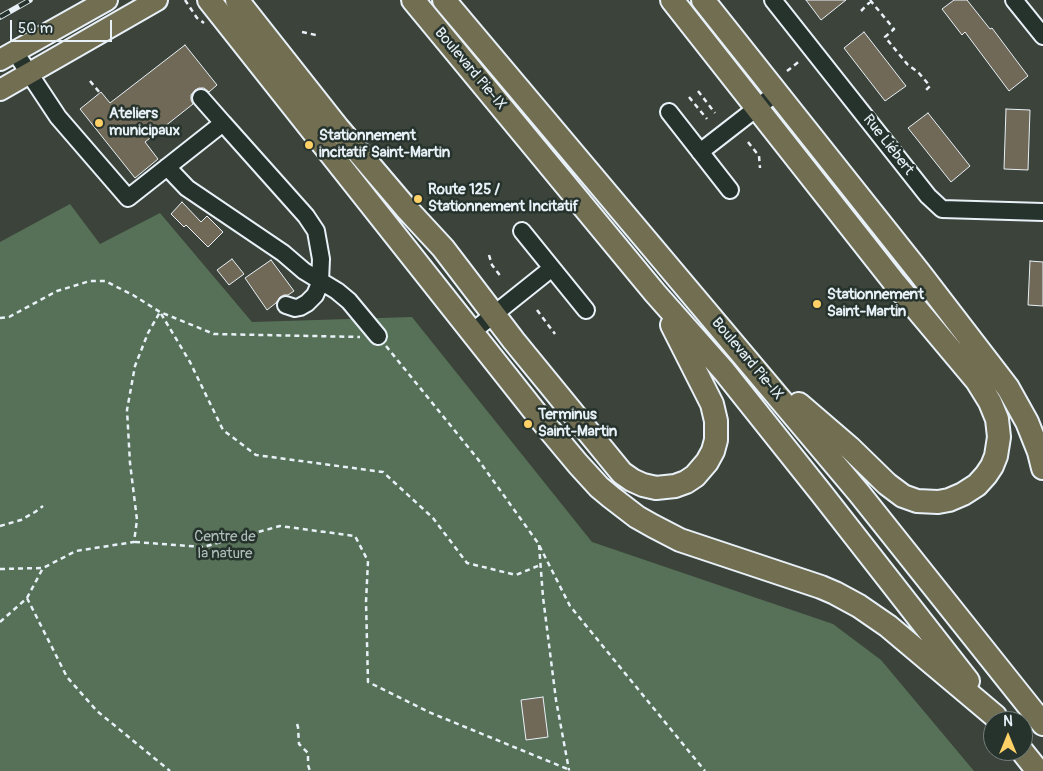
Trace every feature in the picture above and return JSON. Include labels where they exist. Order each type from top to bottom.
[{"type":"highway","points":[[236,0],[338,128],[406,208],[444,248],[494,315],[622,473],[643,485],[656,488],[686,482],[704,468],[714,446],[716,428],[714,409],[708,395],[655,293]]},
{"type":"highway","name":"Boulevard Pie-IX","points":[[413,0],[655,293],[724,372],[822,494],[991,711]]},
{"type":"highway","name":"Boulevard Pie-IX","points":[[444,0],[859,493],[1043,724]]},
{"type":"highway","points":[[672,0],[894,282],[983,390],[993,408],[998,425],[999,444],[994,462],[990,471],[982,480],[963,494],[949,500],[938,502],[907,498],[887,484],[849,447],[752,365]]},
{"type":"highway","points":[[703,0],[919,272],[1008,388],[1027,422],[1043,468]]},
{"type":"highway","points":[[199,3],[472,332],[548,429],[599,487],[624,508],[680,540],[814,584],[853,603],[888,626],[988,711]]},
{"type":"highway","points":[[1030,761],[1038,771]]},
{"type":"main road","points":[[8,56],[106,0]]},
{"type":"main road","points":[[0,90],[157,0]]},
{"type":"street","name":"Rue Liébert","points":[[773,0],[928,196],[942,209],[1043,212]]},
{"type":"street","points":[[1014,0],[1043,36]]},
{"type":"street","points":[[8,56],[30,74],[58,117],[128,198],[223,123]]},
{"type":"street","points":[[700,152],[776,93]]},
{"type":"street","points":[[201,98],[311,222],[316,231],[321,259],[320,281],[315,295],[300,307],[295,308],[286,305]]},
{"type":"street","points":[[669,112],[730,190]]},
{"type":"street","points":[[167,167],[187,188],[283,253],[304,271],[337,291],[349,301],[378,336]]},
{"type":"street","points":[[522,231],[586,310]]},
{"type":"street","points":[[472,332],[552,268]]},
{"type":"path","points":[[185,0],[199,3]]},
{"type":"path","points":[[861,11],[871,0],[894,29],[886,37],[908,65],[918,72],[930,86],[925,91]]},
{"type":"path","points":[[302,32],[316,35]]},
{"type":"path","points":[[787,71],[802,59]]},
{"type":"path","points":[[90,81],[100,93]]},
{"type":"path","points":[[698,91],[715,113]]},
{"type":"path","points":[[690,98],[707,119]]},
{"type":"path","points":[[748,142],[759,156],[760,168]]},
{"type":"path","points":[[489,255],[492,265],[502,278]]},
{"type":"path","points":[[0,318],[9,317],[57,291],[90,281],[105,281],[133,295],[160,312],[214,334],[378,336],[477,458],[538,543],[570,606],[705,771]]},
{"type":"path","points":[[537,310],[555,334]]},
{"type":"path","points":[[134,542],[137,520],[130,463],[127,410],[135,366],[148,333],[160,312]]},
{"type":"path","points":[[160,312],[190,362],[224,430],[256,455],[383,472],[433,518],[467,563],[516,575],[540,565]]},
{"type":"path","points":[[0,526],[21,520],[43,506]]},
{"type":"path","points":[[0,569],[43,568],[76,551],[134,542],[203,547],[280,526],[355,536],[368,561],[366,602],[368,682],[431,713],[569,771]]},
{"type":"path","points":[[538,543],[556,700],[569,771]]},
{"type":"path","points":[[0,622],[28,598],[43,568]]},
{"type":"path","points":[[28,598],[67,677],[97,711],[170,771]]},
{"type":"path","points":[[297,724],[299,744],[308,753],[310,771]]},
{"type":"green space","name":"Centre de la nature","points":[[70,204],[100,244],[160,213],[252,322],[412,317],[592,542],[833,624],[881,660],[974,771],[0,771],[0,242]]},
{"type":"building","points":[[806,0],[846,0],[821,20]]},
{"type":"building","points":[[954,0],[967,0],[990,29],[992,28],[1028,76],[1009,91],[965,32],[962,35],[942,9]]},
{"type":"building","points":[[864,32],[906,86],[885,101],[844,48]]},
{"type":"building","points":[[185,45],[217,85],[209,92],[204,88],[195,90],[191,95],[193,104],[145,142],[158,159],[135,178],[80,109],[101,92],[110,103]]},
{"type":"building","points":[[1006,109],[1030,110],[1028,170],[1004,169]]},
{"type":"building","points":[[928,113],[970,166],[951,182],[908,128]]},
{"type":"building","points":[[182,202],[201,222],[207,216],[223,232],[208,247],[186,225],[184,227],[171,214]]},
{"type":"building","points":[[232,259],[244,274],[229,285],[217,270]]},
{"type":"building","points":[[271,260],[294,291],[280,297],[267,310],[245,278]]},
{"type":"building","points":[[1030,261],[1043,262],[1043,306],[1028,305]]},
{"type":"building","points":[[543,697],[548,737],[526,740],[521,700]]},
{"type":"railway","points":[[0,17],[30,0]]},
{"type":"place","name":"Ateliers municipaux","points":[[99,123]]},
{"type":"place","name":"Stationnement incitatif Saint-Martin","points":[[309,145]]},
{"type":"place","name":"Route 125 / Stationnement Incitatif","points":[[418,199]]},
{"type":"place","name":"Stationnement Saint-Martin","points":[[817,304]]},
{"type":"place","name":"Terminus Saint-Martin","points":[[528,424]]}]
